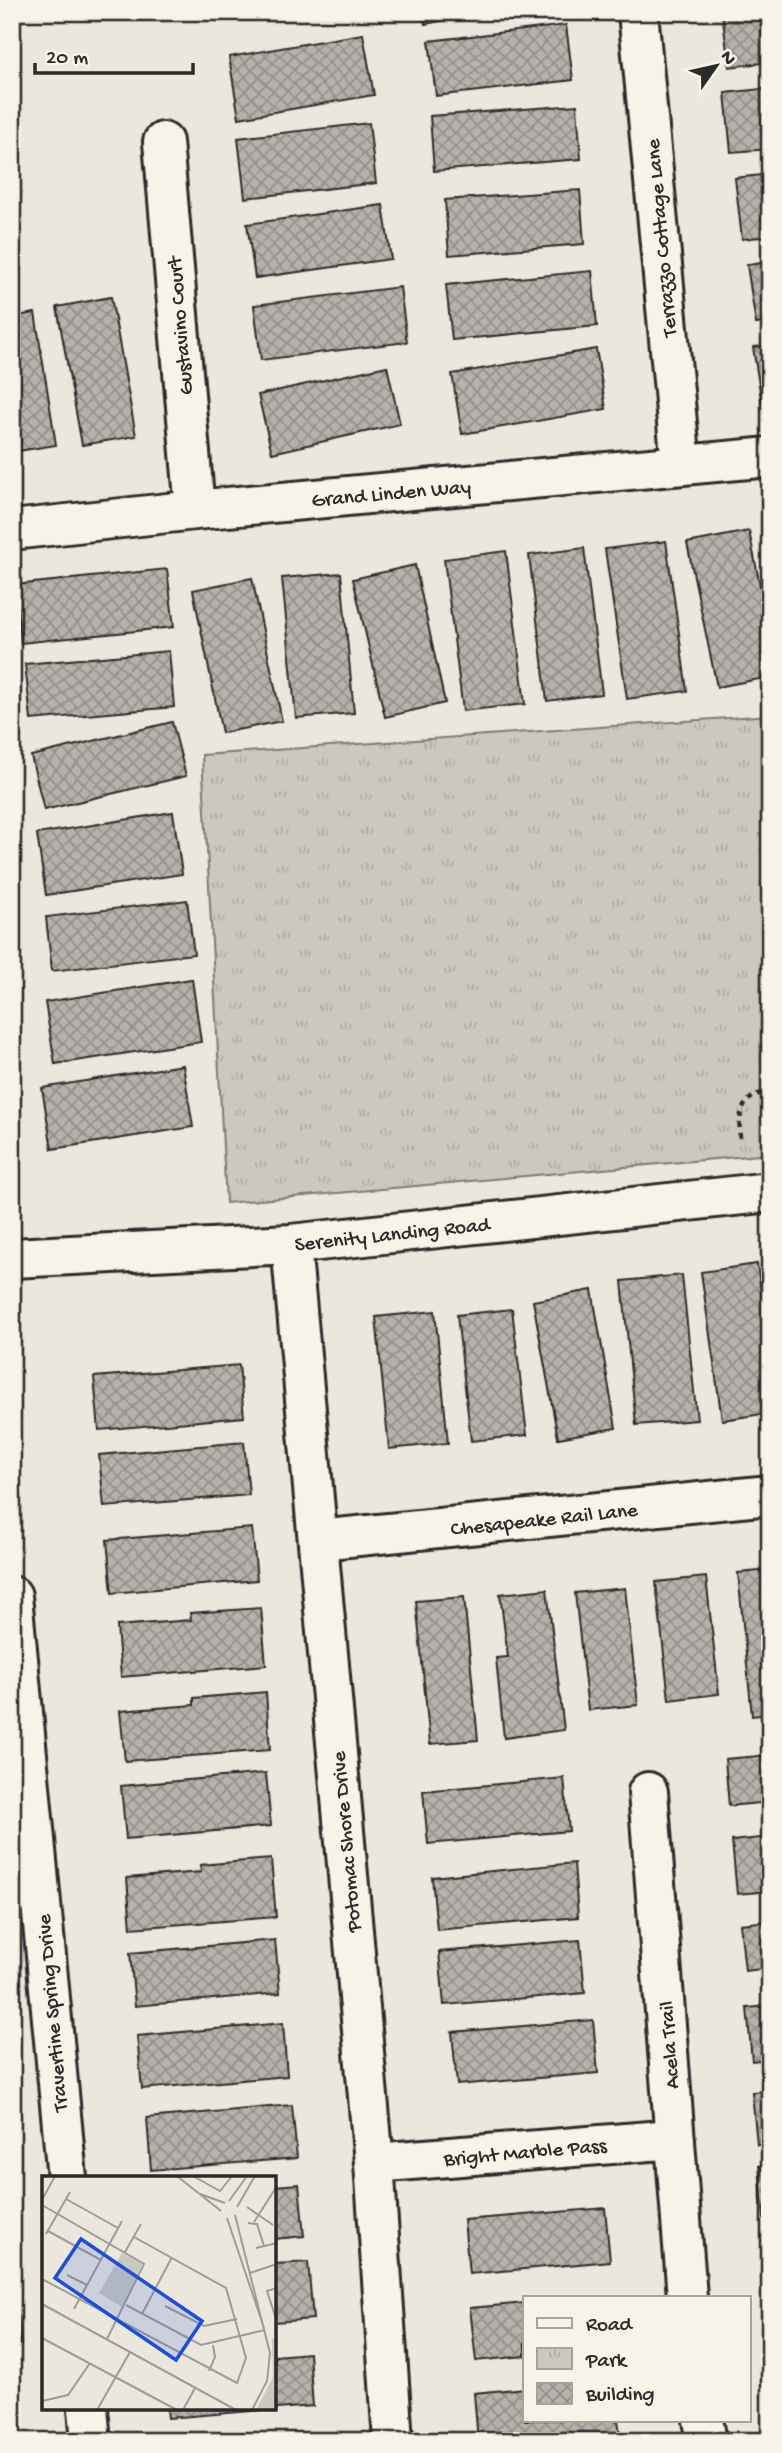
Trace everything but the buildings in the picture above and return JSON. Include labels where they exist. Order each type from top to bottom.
[{"type":"street","name":"Terrazzo Cottage Lane","points":[[638,12],[681,465]]},
{"type":"street","name":"Gustavino Court","points":[[163,142],[195,510]]},
{"type":"street","name":"Grand Linden Way","points":[[12,530],[195,510],[770,457]]},
{"type":"street","name":"Serenity Landing Road","points":[[12,1258],[291,1244],[770,1192]]},
{"type":"street","name":"Potomac Shore Drive","points":[[291,1244],[374,2163],[393,2441]]},
{"type":"street","name":"Chesapeake Rail Lane","points":[[318,1540],[770,1495]]},
{"type":"street","name":"Travertine Spring Drive","points":[[12,1597],[66,2176]]},
{"type":"street","name":"Acela Trail","points":[[648,1792],[687,2296]]},
{"type":"street","name":"Bright Marble Pass","points":[[374,2163],[676,2139]]},
{"type":"street","points":[[88,2411],[91,2441]]},
{"type":"street","points":[[703,2422],[707,2441]]},
{"type":"path","points":[[740,1138],[739,1115],[742,1107],[755,1096],[770,1092]]},
{"type":"green space","points":[[770,715],[770,1154],[226,1203],[202,755]]}]
